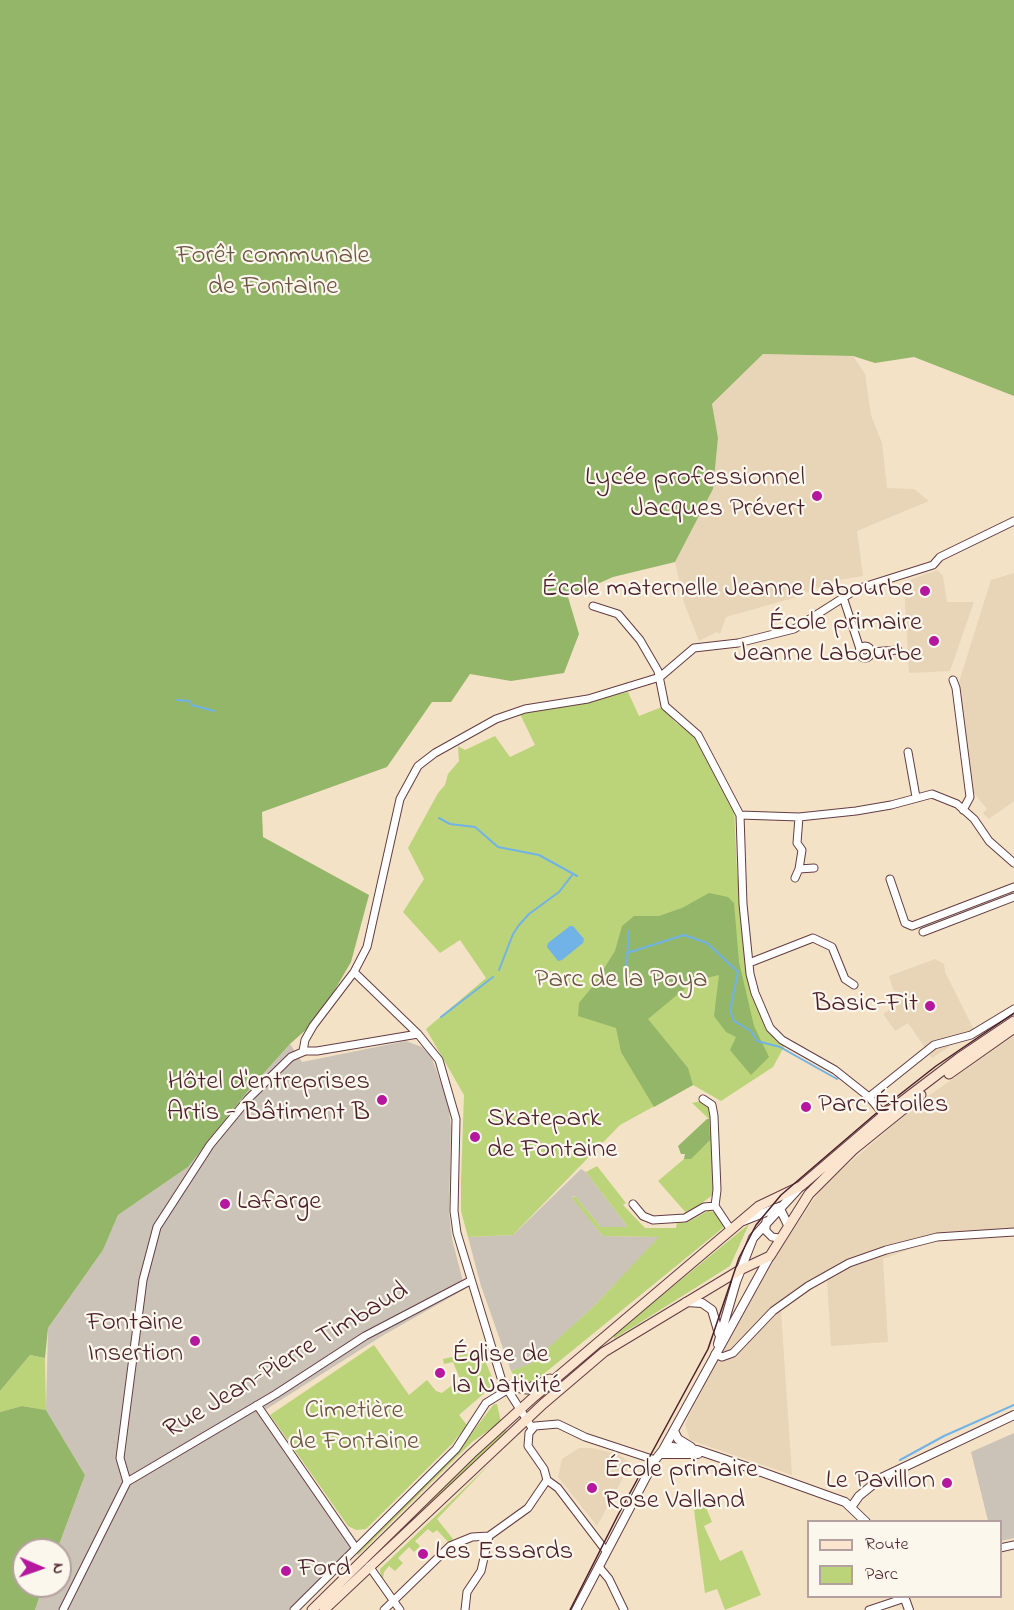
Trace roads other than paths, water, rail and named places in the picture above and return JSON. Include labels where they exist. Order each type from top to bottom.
[{"type":"main road","points":[[312,1610],[471,1454],[759,1206],[801,1186],[884,1115],[959,1058],[1014,1021]]},
{"type":"main road","points":[[324,1610],[369,1566],[529,1424],[604,1352],[740,1270],[770,1256],[779,1238],[809,1194],[879,1128],[1014,1029]]},
{"type":"main road","points":[[505,1387],[527,1389],[563,1373]]},
{"type":"street","points":[[303,1051],[305,1040],[313,1026],[354,972],[367,946],[400,799],[418,766],[451,744],[496,719],[525,709],[588,699],[660,677],[694,648],[738,643],[794,629],[843,597],[868,585],[933,566],[940,557],[1014,521]]},
{"type":"street","points":[[843,597],[864,657],[871,652],[898,650]]},
{"type":"street","points":[[593,606],[622,617],[640,640],[660,677],[664,706],[698,735],[740,815],[749,963],[755,993],[763,1015],[775,1034],[791,1047],[835,1070],[869,1097],[884,1115],[879,1128]]},
{"type":"street","points":[[953,680],[956,688],[970,796],[963,810]]},
{"type":"street","points":[[908,752],[915,797]]},
{"type":"street","points":[[740,815],[799,817],[875,809],[915,797],[941,795],[974,819],[989,841],[1014,863]]},
{"type":"street","points":[[795,878],[800,869],[802,850],[797,843],[799,817]]},
{"type":"street","points":[[800,869],[814,868]]},
{"type":"street","points":[[890,879],[905,923],[912,926],[1014,886]]},
{"type":"street","points":[[923,932],[1014,897]]},
{"type":"street","points":[[749,963],[813,938],[832,947],[845,979],[854,985]]},
{"type":"street","points":[[354,972],[418,1034],[439,1060],[455,1107],[457,1132],[454,1211],[457,1233],[470,1281],[505,1387],[529,1424],[528,1446],[544,1469],[547,1480],[558,1488],[606,1551]]},
{"type":"street","points":[[869,1097],[934,1045],[982,1029],[1014,1009]]},
{"type":"street","points":[[63,1610],[127,1482],[120,1458],[143,1280],[157,1227],[200,1159],[228,1121],[291,1057],[303,1051],[317,1052],[418,1034]]},
{"type":"street","points":[[703,1099],[712,1106],[714,1116],[717,1190],[715,1206],[731,1230]]},
{"type":"street","points":[[715,1354],[740,1270],[753,1238],[766,1221],[801,1186]]},
{"type":"street","points":[[633,1204],[644,1216],[653,1220],[685,1218],[704,1207],[715,1206]]},
{"type":"street","points":[[779,1207],[788,1225]]},
{"type":"street","points":[[743,1221],[779,1207]]},
{"type":"street","points":[[766,1221],[766,1231],[772,1237],[779,1238]]},
{"type":"street","points":[[715,1354],[722,1357],[733,1353],[773,1311],[808,1286],[849,1263],[886,1250],[937,1237],[1014,1232]]},
{"type":"street","points":[[576,1610],[606,1551],[770,1256]]},
{"type":"street","name":"Rue Jean-Pierre Timbaud","points":[[127,1482],[257,1405],[365,1336],[470,1281]]},
{"type":"street","points":[[686,1302],[702,1303],[712,1310],[718,1324],[720,1338]]},
{"type":"street","points":[[294,1610],[456,1449],[486,1403],[505,1387]]},
{"type":"street","points":[[257,1405],[355,1547]]},
{"type":"street","points":[[852,1506],[859,1496],[881,1478],[1014,1415]]},
{"type":"street","points":[[529,1424],[558,1424],[585,1437],[660,1455],[711,1454]]},
{"type":"street","points":[[674,1431],[685,1444],[697,1450]]},
{"type":"street","points":[[660,1455],[672,1447],[711,1454],[852,1506],[865,1520]]},
{"type":"street","points":[[384,1610],[450,1546],[472,1537],[489,1536],[528,1508],[547,1480]]},
{"type":"street","points":[[465,1610],[466,1592],[481,1571],[489,1536]]},
{"type":"street","points":[[369,1566],[400,1610]]},
{"type":"street","points":[[599,1567],[609,1579],[624,1610]]},
{"type":"street","points":[[869,1610],[902,1598]]},
{"type":"water","points":[[573,926],[584,939],[583,943],[558,961],[547,947],[548,943]]},
{"type":"waterway","points":[[177,700],[189,701],[192,705],[214,711]]},
{"type":"waterway","points":[[439,818],[450,824],[475,827],[498,847],[539,855],[577,876]]},
{"type":"waterway","points":[[499,970],[513,934],[519,925],[529,914],[559,892],[573,874]]},
{"type":"waterway","points":[[626,976],[629,931]]},
{"type":"waterway","points":[[627,953],[684,935],[707,943],[738,972],[730,1010],[734,1021],[751,1031],[757,1041],[780,1047],[837,1079]]},
{"type":"waterway","points":[[441,1017],[493,977]]},
{"type":"waterway","points":[[900,1460],[944,1436],[1014,1405]]},
{"type":"tram line","points":[[570,1610],[618,1515],[708,1349],[739,1258],[756,1225],[781,1195],[880,1110],[936,1066],[1014,1013]]},
{"type":"place","name":"Lycée professionnel Jacques Prévert","points":[[817,496]]},
{"type":"place","name":"École maternelle Jeanne Labourbe","points":[[925,591]]},
{"type":"place","name":"École primaire Jeanne Labourbe","points":[[934,641]]},
{"type":"place","name":"Basic-Fit","points":[[930,1006]]},
{"type":"place","name":"Hôtel d'entreprises Artis - Bâtiment B","points":[[382,1100]]},
{"type":"place","name":"Parc Étoiles","points":[[806,1107]]},
{"type":"place","name":"Skatepark de Fontaine","points":[[475,1137]]},
{"type":"place","name":"Lafarge","points":[[225,1204]]},
{"type":"place","name":"Fontaine Insertion","points":[[195,1341]]},
{"type":"place","name":"Église de la Nativité","points":[[440,1373]]},
{"type":"place","name":"Le Pavillon","points":[[947,1483]]},
{"type":"place","name":"École primaire Rose Valland","points":[[592,1488]]},
{"type":"place","name":"Les Essards","points":[[423,1554]]},
{"type":"place","name":"Ford","points":[[286,1571]]},
{"type":"park label","name":"Forêt communale de Fontaine","points":[[273,274]]},
{"type":"park label","name":"Parc de la Poya","points":[[621,982]]},
{"type":"park label","name":"Cimetière de Fontaine","points":[[354,1428]]}]
